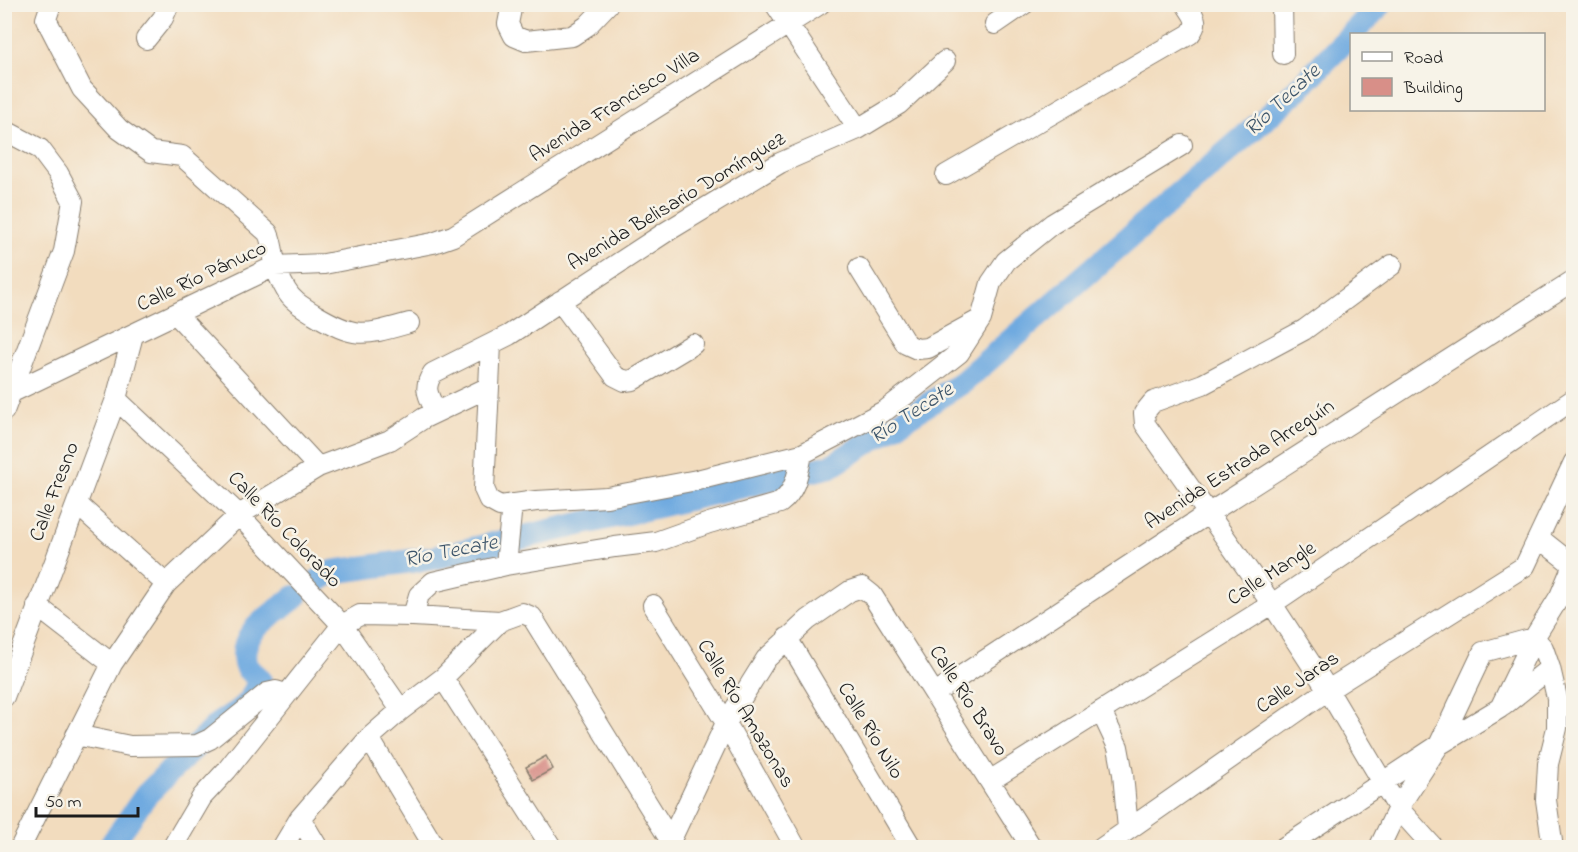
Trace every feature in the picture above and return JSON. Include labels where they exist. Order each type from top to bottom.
[{"type":"street","points":[[146,39],[163,18],[169,4]]},
{"type":"street","points":[[512,4],[508,24],[514,36],[526,41],[572,36],[587,26],[608,4]]},
{"type":"street","points":[[775,4],[858,129]]},
{"type":"street","name":"Avenida Francisco Villa","points":[[432,243],[453,236],[820,4]]},
{"type":"street","points":[[995,24],[1024,4]]},
{"type":"street","points":[[1282,4],[1283,54]]},
{"type":"street","points":[[49,12],[82,89],[119,129],[151,152],[182,156],[202,171],[221,192],[268,233],[274,245],[275,266],[287,292],[300,305],[334,326],[353,333],[372,333],[409,322]]},
{"type":"street","points":[[946,175],[1190,34],[1196,26],[1191,12]]},
{"type":"street","name":"Avenida Belisario Domínguez","points":[[436,412],[426,389],[433,373],[491,344],[666,232],[780,163],[858,129],[899,104],[945,61]]},
{"type":"street","points":[[4,130],[40,149],[58,173],[73,201],[64,252],[8,394],[4,411]]},
{"type":"street","points":[[491,344],[484,489],[489,500],[500,506],[607,497],[697,480],[802,454],[886,410],[959,353],[981,319],[991,283],[1006,261],[1052,224],[1182,145]]},
{"type":"street","name":"Calle Río Pánuco","points":[[8,394],[275,266],[324,264],[432,243]]},
{"type":"street","points":[[1392,265],[1304,330],[1203,384],[1153,402],[1144,413],[1145,424],[1272,604],[1328,690],[1398,808],[1434,848]]},
{"type":"street","points":[[859,268],[906,344],[917,349],[928,348],[981,319]]},
{"type":"street","name":"Avenida Estrada Arreguín","points":[[935,693],[1209,513],[1574,280]]},
{"type":"street","points":[[560,301],[615,376],[626,381],[633,380],[693,344]]},
{"type":"street","points":[[176,314],[318,467]]},
{"type":"street","name":"Calle Fresno","points":[[4,697],[116,399],[133,336]]},
{"type":"street","points":[[20,848],[112,664],[166,584],[239,515],[318,467],[390,440],[436,412],[489,387]]},
{"type":"street","name":"Calle Río Colorado","points":[[116,399],[239,515],[342,625],[401,710]]},
{"type":"street","name":"Calle Mangle","points":[[990,780],[1272,604],[1574,399]]},
{"type":"street","points":[[413,616],[419,595],[433,582],[506,566],[656,542],[709,523],[780,503],[789,497],[794,487],[802,454]]},
{"type":"street","points":[[1500,708],[1534,638],[1560,596],[1573,565],[1539,538],[1574,462]]},
{"type":"street","points":[[77,504],[166,584]]},
{"type":"street","points":[[506,566],[512,504]]},
{"type":"street","name":"Calle Jaras","points":[[1102,848],[1328,690],[1525,566],[1539,538]]},
{"type":"street","name":"Calle Río Bravo","points":[[787,638],[808,620],[857,588],[862,587],[872,595],[1032,848]]},
{"type":"street","name":"Calle Río Amazonas","points":[[653,605],[726,723],[796,848]]},
{"type":"street","points":[[37,606],[112,664]]},
{"type":"street","points":[[172,848],[202,797],[227,770],[342,625],[360,615],[500,621],[522,613],[532,616],[671,845]]},
{"type":"street","points":[[282,848],[300,818],[369,738],[443,678],[500,621]]},
{"type":"street","points":[[671,845],[726,723],[766,659],[787,638]]},
{"type":"street","name":"Calle Río Nilo","points":[[787,638],[912,848]]},
{"type":"street","points":[[1379,848],[1398,808],[1439,745],[1483,652],[1534,638]]},
{"type":"street","points":[[1534,638],[1543,648],[1557,698],[1557,728],[1548,764],[1546,800],[1553,848]]},
{"type":"street","points":[[1283,848],[1439,745],[1500,708],[1550,668]]},
{"type":"street","points":[[443,678],[552,848]]},
{"type":"street","points":[[76,735],[130,746],[197,745],[210,739],[267,693],[286,694]]},
{"type":"street","points":[[1101,711],[1118,747],[1128,829]]},
{"type":"street","points":[[369,738],[435,848]]},
{"type":"street","points":[[300,818],[318,848]]},
{"type":"building","points":[[546,756],[553,769],[533,780],[526,767]]},
{"type":"waterway","name":"Río Tecate","points":[[1353,33],[1381,4]]},
{"type":"waterway","name":"Río Tecate","points":[[318,581],[332,572],[433,558],[831,466],[963,382],[1291,96],[1350,36]]},
{"type":"waterway","name":"Río Tecate","points":[[109,848],[146,795],[218,724],[250,701],[260,680],[246,666],[244,651],[247,641],[260,624],[295,597]]}]
